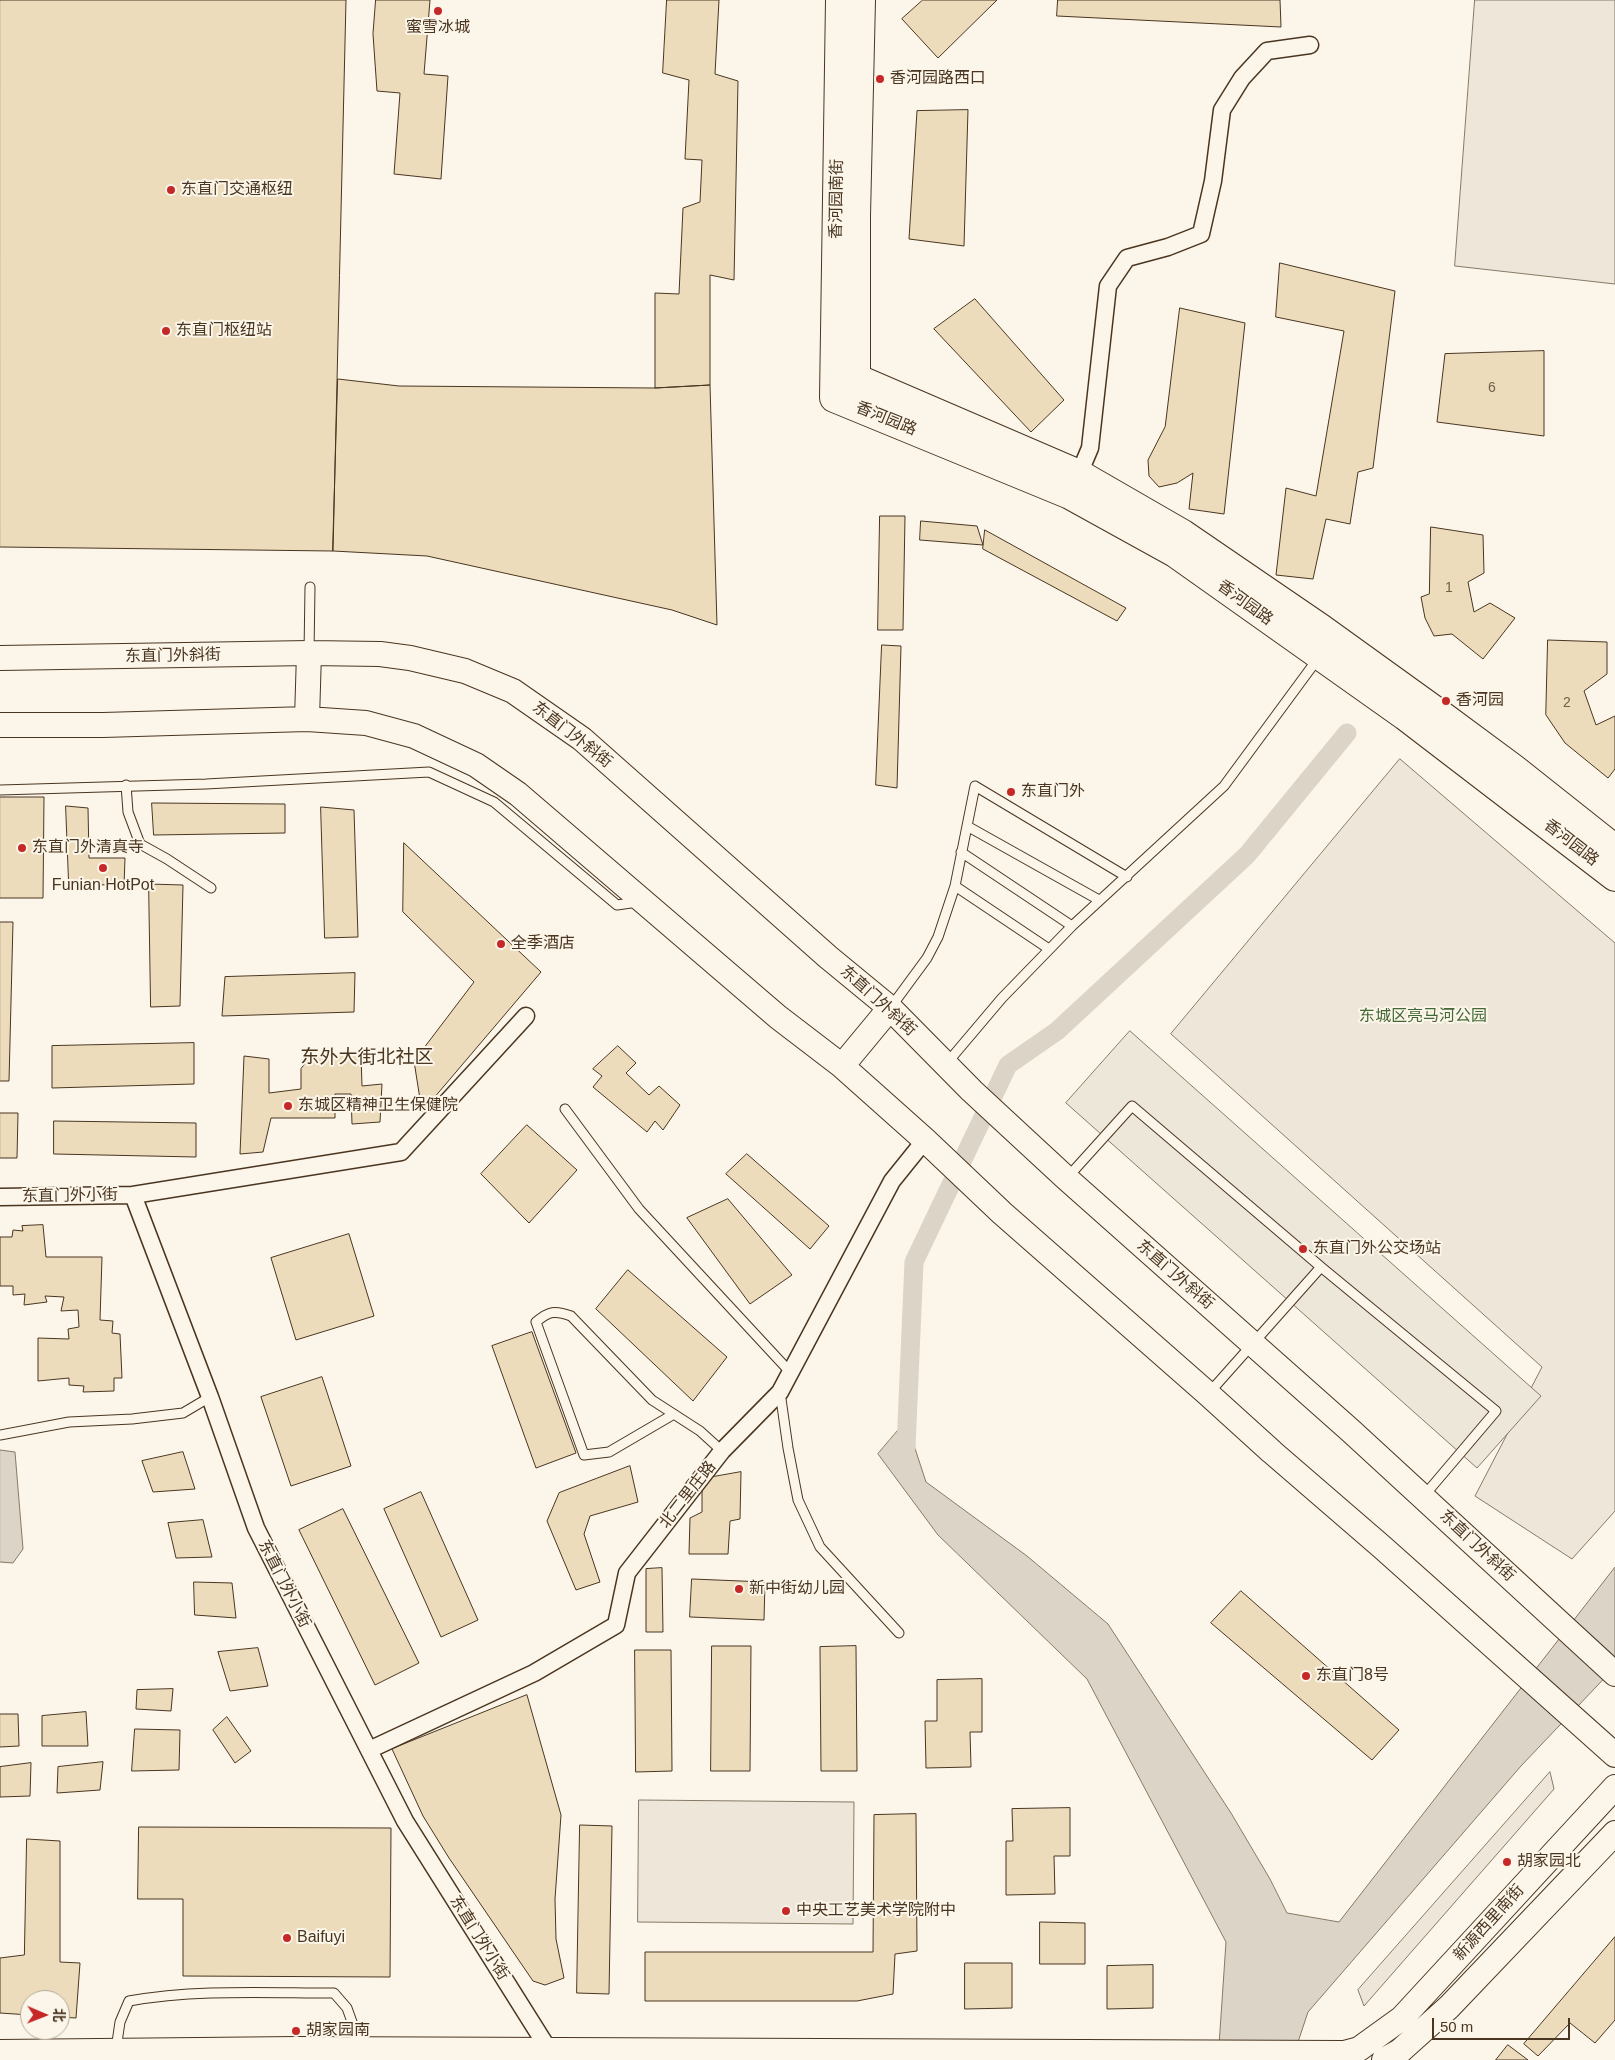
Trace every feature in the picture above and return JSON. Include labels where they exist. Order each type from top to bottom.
[{"type":"highway","name":"香河园南街","points":[[834,398],[840,0]]},
{"type":"highway","name":"香河园南街","points":[[856,378],[856,207],[861,0]]},
{"type":"highway","name":"香河园路","points":[[856,378],[1079,474],[1183,534],[1322,629],[1514,768],[1615,849]]},
{"type":"highway","name":"香河园路","points":[[834,398],[1070,495],[1175,553],[1405,716],[1615,877]]},
{"type":"main road","name":"东直门外斜街","points":[[0,658],[309,653],[380,654],[410,658],[465,671],[513,691],[582,739],[828,957],[890,1008],[972,1092],[1423,1497],[1615,1674]]},
{"type":"main road","points":[[307,719],[309,653]]},
{"type":"main road","points":[[0,725],[103,725],[307,719],[366,723],[414,736],[476,765],[518,794],[778,1017],[842,1066],[925,1140],[1002,1214],[1272,1452],[1382,1546],[1615,1755]]},
{"type":"main road","points":[[842,1066],[890,1008]]},
{"type":"main road","name":"新源西里南街","points":[[1376,2053],[1402,2018],[1615,1787]]},
{"type":"main road","name":"新源西里南街","points":[[1376,2053],[1400,2051],[1449,2007],[1615,1833]]},
{"type":"main road","points":[[0,2052],[362,2049],[554,2055],[1344,2053],[1359,2049],[1376,2053]]},
{"type":"street","points":[[1079,474],[1090,448],[1108,286],[1127,258],[1168,247],[1201,234],[1213,181],[1222,110],[1242,78],[1267,52],[1310,45]]},
{"type":"street","points":[[133,1196],[401,1152],[526,1016]]},
{"type":"street","name":"北二里庄路","points":[[369,1750],[534,1673],[616,1625],[627,1573],[722,1451],[780,1392],[892,1181],[925,1140]]},
{"type":"street","name":"东直门外小街","points":[[0,1197],[133,1196],[210,1397],[256,1528],[405,1821],[554,2055]]},
{"type":"lane","points":[[309,653],[310,586]]},
{"type":"lane","points":[[945,1065],[1002,998],[1072,926],[1224,786],[1320,656]]},
{"type":"lane","points":[[0,790],[216,784],[429,772],[494,802],[617,905],[644,902]]},
{"type":"lane","points":[[126,786],[128,812],[140,844],[211,888]]},
{"type":"lane","points":[[890,1008],[927,958],[938,937],[954,886],[976,786],[1126,877]]},
{"type":"lane","points":[[967,826],[1099,900]]},
{"type":"lane","points":[[961,852],[1072,926]]},
{"type":"lane","points":[[954,886],[1049,949]]},
{"type":"lane","points":[[1066,1178],[1132,1106],[1321,1267],[1496,1411],[1423,1497]]},
{"type":"lane","points":[[565,1109],[639,1209],[791,1372]]},
{"type":"lane","points":[[1208,1394],[1321,1267]]},
{"type":"lane","points":[[674,1414],[609,1452],[584,1456],[536,1322],[546,1314],[559,1312],[571,1316],[652,1400],[674,1414],[700,1431],[722,1451]]},
{"type":"lane","points":[[780,1392],[798,1500],[820,1547],[899,1633]]},
{"type":"lane","points":[[0,1435],[69,1422],[132,1419],[183,1413],[210,1397]]},
{"type":"lane","points":[[115,2051],[120,2022],[129,2001],[158,1996],[265,1992],[334,1993],[347,2008],[362,2049]]},
{"type":"green space","points":[[1475,0],[1615,0],[1615,284],[1455,266]]},
{"type":"green space","name":"东城区亮马河公园","points":[[1400,759],[1615,943],[1615,1511],[1572,1559],[1475,1496],[1542,1367],[1171,1034]]},
{"type":"green space","points":[[1550,1772],[1554,1789],[1364,2006],[1358,1990]]},
{"type":"green space","points":[[639,1800],[854,1802],[853,1924],[638,1922]]},
{"type":"shaded area","name":"东直门外公交场站","points":[[1130,1031],[1541,1396],[1477,1468],[1066,1103]]},
{"type":"shaded area","points":[[906,1421],[926,1482],[1027,1556],[1108,1624],[1231,1813],[1270,1879],[1287,1913],[1339,1922],[1615,1567],[1615,1667],[1521,1766],[1308,2012],[1292,2060],[1218,2060],[1226,1942],[1087,1679],[938,1535],[878,1454]]},
{"type":"shaded area","points":[[0,1450],[15,1452],[23,1549],[13,1563],[0,1562]]},
{"type":"building","name":"东直门交通枢纽","points":[[0,0],[346,0],[333,551],[0,547]]},
{"type":"building","points":[[376,0],[430,0],[424,74],[448,76],[441,179],[394,174],[400,93],[377,91],[373,34]]},
{"type":"building","points":[[667,0],[719,0],[715,74],[738,81],[734,280],[710,275],[710,385],[655,388],[655,293],[679,294],[683,208],[700,202],[702,160],[685,159],[689,80],[663,73]]},
{"type":"building","points":[[923,0],[997,0],[938,58],[902,19]]},
{"type":"building","points":[[1058,0],[1280,0],[1281,27],[1057,16]]},
{"type":"building","points":[[968,110],[964,246],[909,239],[917,111]]},
{"type":"building","points":[[1280,263],[1395,291],[1373,468],[1358,472],[1350,524],[1326,519],[1313,579],[1276,575],[1286,488],[1316,496],[1344,331],[1276,317]]},
{"type":"building","points":[[975,299],[1064,400],[1031,432],[934,329]]},
{"type":"building","points":[[1180,308],[1245,323],[1224,514],[1189,509],[1193,473],[1177,483],[1159,487],[1149,476],[1148,460],[1165,427]]},
{"type":"building","points":[[1544,351],[1544,436],[1437,422],[1445,354]]},
{"type":"building","points":[[338,379],[399,386],[655,388],[710,385],[717,625],[672,610],[427,556],[333,551]]},
{"type":"building","points":[[880,516],[905,516],[903,630],[878,630]]},
{"type":"building","points":[[921,521],[977,526],[983,545],[920,540]]},
{"type":"building","points":[[1431,527],[1483,535],[1484,573],[1468,582],[1474,612],[1490,603],[1515,618],[1483,659],[1452,634],[1434,636],[1425,618],[1421,597],[1429,594]]},
{"type":"building","points":[[985,530],[1126,608],[1117,621],[983,549]]},
{"type":"building","points":[[1548,640],[1607,642],[1607,674],[1584,691],[1596,725],[1615,716],[1615,769],[1608,778],[1565,743],[1546,715]]},
{"type":"building","points":[[882,645],[901,646],[897,788],[876,785]]},
{"type":"building","name":"东直门外清真寺","points":[[0,797],[44,797],[43,898],[0,898]]},
{"type":"building","points":[[152,803],[285,804],[285,833],[154,835]]},
{"type":"building","points":[[66,806],[88,808],[89,858],[125,858],[124,886],[69,883]]},
{"type":"building","points":[[321,807],[354,810],[358,937],[325,938]]},
{"type":"building","points":[[404,843],[541,972],[422,1112],[414,1061],[474,982],[403,912]]},
{"type":"building","points":[[149,884],[183,885],[180,1006],[151,1007]]},
{"type":"building","points":[[0,922],[13,922],[9,1081],[0,1081]]},
{"type":"building","points":[[355,973],[354,1012],[222,1016],[225,977]]},
{"type":"building","points":[[194,1043],[194,1084],[52,1088],[52,1046]]},
{"type":"building","points":[[618,1046],[636,1063],[626,1073],[649,1095],[659,1086],[680,1105],[663,1130],[655,1121],[647,1132],[593,1087],[602,1076],[593,1069]]},
{"type":"building","name":"东城区精神卫生保健院","points":[[312,1055],[361,1055],[362,1086],[382,1084],[380,1122],[352,1124],[351,1094],[335,1094],[335,1118],[271,1118],[263,1152],[240,1154],[244,1056],[269,1059],[269,1093],[301,1089],[301,1069]]},
{"type":"building","points":[[0,1113],[18,1113],[17,1158],[0,1158]]},
{"type":"building","points":[[54,1121],[196,1123],[196,1157],[54,1154]]},
{"type":"building","points":[[527,1125],[577,1170],[529,1223],[481,1174]]},
{"type":"building","points":[[747,1154],[829,1226],[810,1249],[726,1174]]},
{"type":"building","points":[[728,1199],[792,1275],[750,1304],[687,1218]]},
{"type":"building","points":[[43,1225],[46,1257],[102,1257],[100,1320],[113,1321],[112,1333],[120,1334],[122,1378],[114,1378],[114,1391],[83,1392],[84,1386],[69,1385],[69,1378],[38,1381],[38,1338],[69,1339],[68,1329],[79,1327],[78,1310],[61,1311],[64,1297],[45,1296],[47,1302],[24,1305],[25,1294],[13,1295],[13,1286],[0,1286],[0,1237],[12,1237],[13,1230],[23,1231],[22,1226]]},
{"type":"building","points":[[349,1234],[374,1316],[296,1340],[271,1258]]},
{"type":"building","points":[[628,1270],[727,1357],[693,1401],[596,1309]]},
{"type":"building","points":[[532,1332],[576,1453],[536,1468],[492,1346]]},
{"type":"building","points":[[322,1377],[351,1466],[291,1486],[261,1397]]},
{"type":"building","points":[[183,1452],[195,1489],[153,1492],[142,1461]]},
{"type":"building","points":[[630,1466],[638,1502],[590,1516],[584,1534],[600,1582],[576,1590],[547,1521],[559,1493]]},
{"type":"building","points":[[741,1472],[740,1519],[730,1521],[728,1554],[689,1554],[690,1518],[702,1512],[702,1479]]},
{"type":"building","points":[[421,1492],[478,1620],[441,1637],[384,1509]]},
{"type":"building","points":[[343,1509],[419,1663],[375,1685],[299,1530]]},
{"type":"building","points":[[203,1520],[212,1557],[176,1558],[168,1523]]},
{"type":"building","points":[[662,1568],[663,1632],[646,1632],[646,1569]]},
{"type":"building","points":[[692,1579],[765,1582],[764,1620],[690,1617]]},
{"type":"building","points":[[194,1582],[232,1583],[236,1618],[195,1615]]},
{"type":"building","name":"东直门8号","points":[[1241,1591],[1399,1730],[1372,1760],[1211,1623]]},
{"type":"building","points":[[712,1646],[751,1646],[750,1771],[711,1771]]},
{"type":"building","points":[[856,1646],[857,1771],[821,1771],[820,1647]]},
{"type":"building","points":[[258,1648],[268,1686],[230,1691],[218,1652]]},
{"type":"building","points":[[635,1650],[671,1650],[672,1771],[636,1772]]},
{"type":"building","points":[[982,1679],[982,1732],[970,1732],[971,1767],[926,1768],[925,1721],[937,1721],[937,1680]]},
{"type":"building","points":[[173,1689],[171,1711],[136,1709],[137,1690]]},
{"type":"building","points":[[527,1695],[561,1815],[555,1899],[556,1939],[564,1978],[545,1985],[533,1981],[449,1858],[423,1816],[392,1749]]},
{"type":"building","points":[[86,1712],[88,1746],[42,1746],[42,1716]]},
{"type":"building","points":[[0,1714],[18,1714],[19,1746],[0,1747]]},
{"type":"building","points":[[227,1717],[251,1751],[235,1763],[213,1730]]},
{"type":"building","points":[[135,1729],[180,1730],[179,1770],[132,1771]]},
{"type":"building","points":[[103,1762],[100,1790],[57,1793],[58,1767]]},
{"type":"building","points":[[31,1763],[30,1796],[0,1797],[0,1767]]},
{"type":"building","points":[[1070,1808],[1070,1856],[1054,1856],[1055,1894],[1006,1895],[1006,1841],[1013,1841],[1012,1809]]},
{"type":"building","points":[[916,1814],[917,1951],[895,1954],[893,1994],[857,2001],[645,2001],[645,1952],[873,1952],[874,1815]]},
{"type":"building","points":[[580,1825],[612,1826],[609,1994],[577,1993]]},
{"type":"building","name":"Baifuyi","points":[[139,1827],[391,1828],[390,1977],[183,1976],[183,1899],[138,1899]]},
{"type":"building","points":[[27,1839],[60,1841],[60,1962],[80,1963],[76,2018],[70,2018],[70,1990],[20,1990],[20,2014],[0,2013],[0,1958],[24,1955]]},
{"type":"building","points":[[1040,1922],[1085,1923],[1085,1964],[1040,1964]]},
{"type":"building","points":[[1615,1937],[1615,2020],[1595,2043],[1570,2023],[1538,2056],[1524,2044]]},
{"type":"building","points":[[965,1963],[1012,1963],[1012,2008],[965,2009]]},
{"type":"building","points":[[1153,1965],[1153,2008],[1107,2009],[1107,1966]]},
{"type":"building","points":[[1508,2045],[1528,2060],[1496,2060]]},
{"type":"waterway","points":[[906,1448],[914,1262],[1008,1065],[1057,1031],[1247,855],[1347,733]]},
{"type":"place","name":"蜜雪冰城","points":[[438,11]]},
{"type":"place","name":"香河园路西口","points":[[880,79]]},
{"type":"place","name":"东直门交通枢纽","points":[[171,190]]},
{"type":"place","name":"东直门枢纽站","points":[[166,331]]},
{"type":"place","name":"香河园","points":[[1446,701]]},
{"type":"place","name":"东直门外","points":[[1011,792]]},
{"type":"place","name":"东直门外清真寺","points":[[22,848]]},
{"type":"place","name":"Funian HotPot","points":[[103,868]]},
{"type":"place","name":"全季酒店","points":[[501,944]]},
{"type":"place","name":"东城区精神卫生保健院","points":[[288,1106]]},
{"type":"place","name":"东直门外公交场站","points":[[1303,1249]]},
{"type":"place","name":"新中街幼儿园","points":[[739,1589]]},
{"type":"place","name":"东直门8号","points":[[1306,1676]]},
{"type":"place","name":"胡家园北","points":[[1507,1862]]},
{"type":"place","name":"中央工艺美术学院附中","points":[[786,1911]]},
{"type":"place","name":"Baifuyi","points":[[287,1938]]},
{"type":"place","name":"胡家园南","points":[[296,2031]]},
{"type":"district","name":"东外大街北社区","points":[[367,1058]]}]
